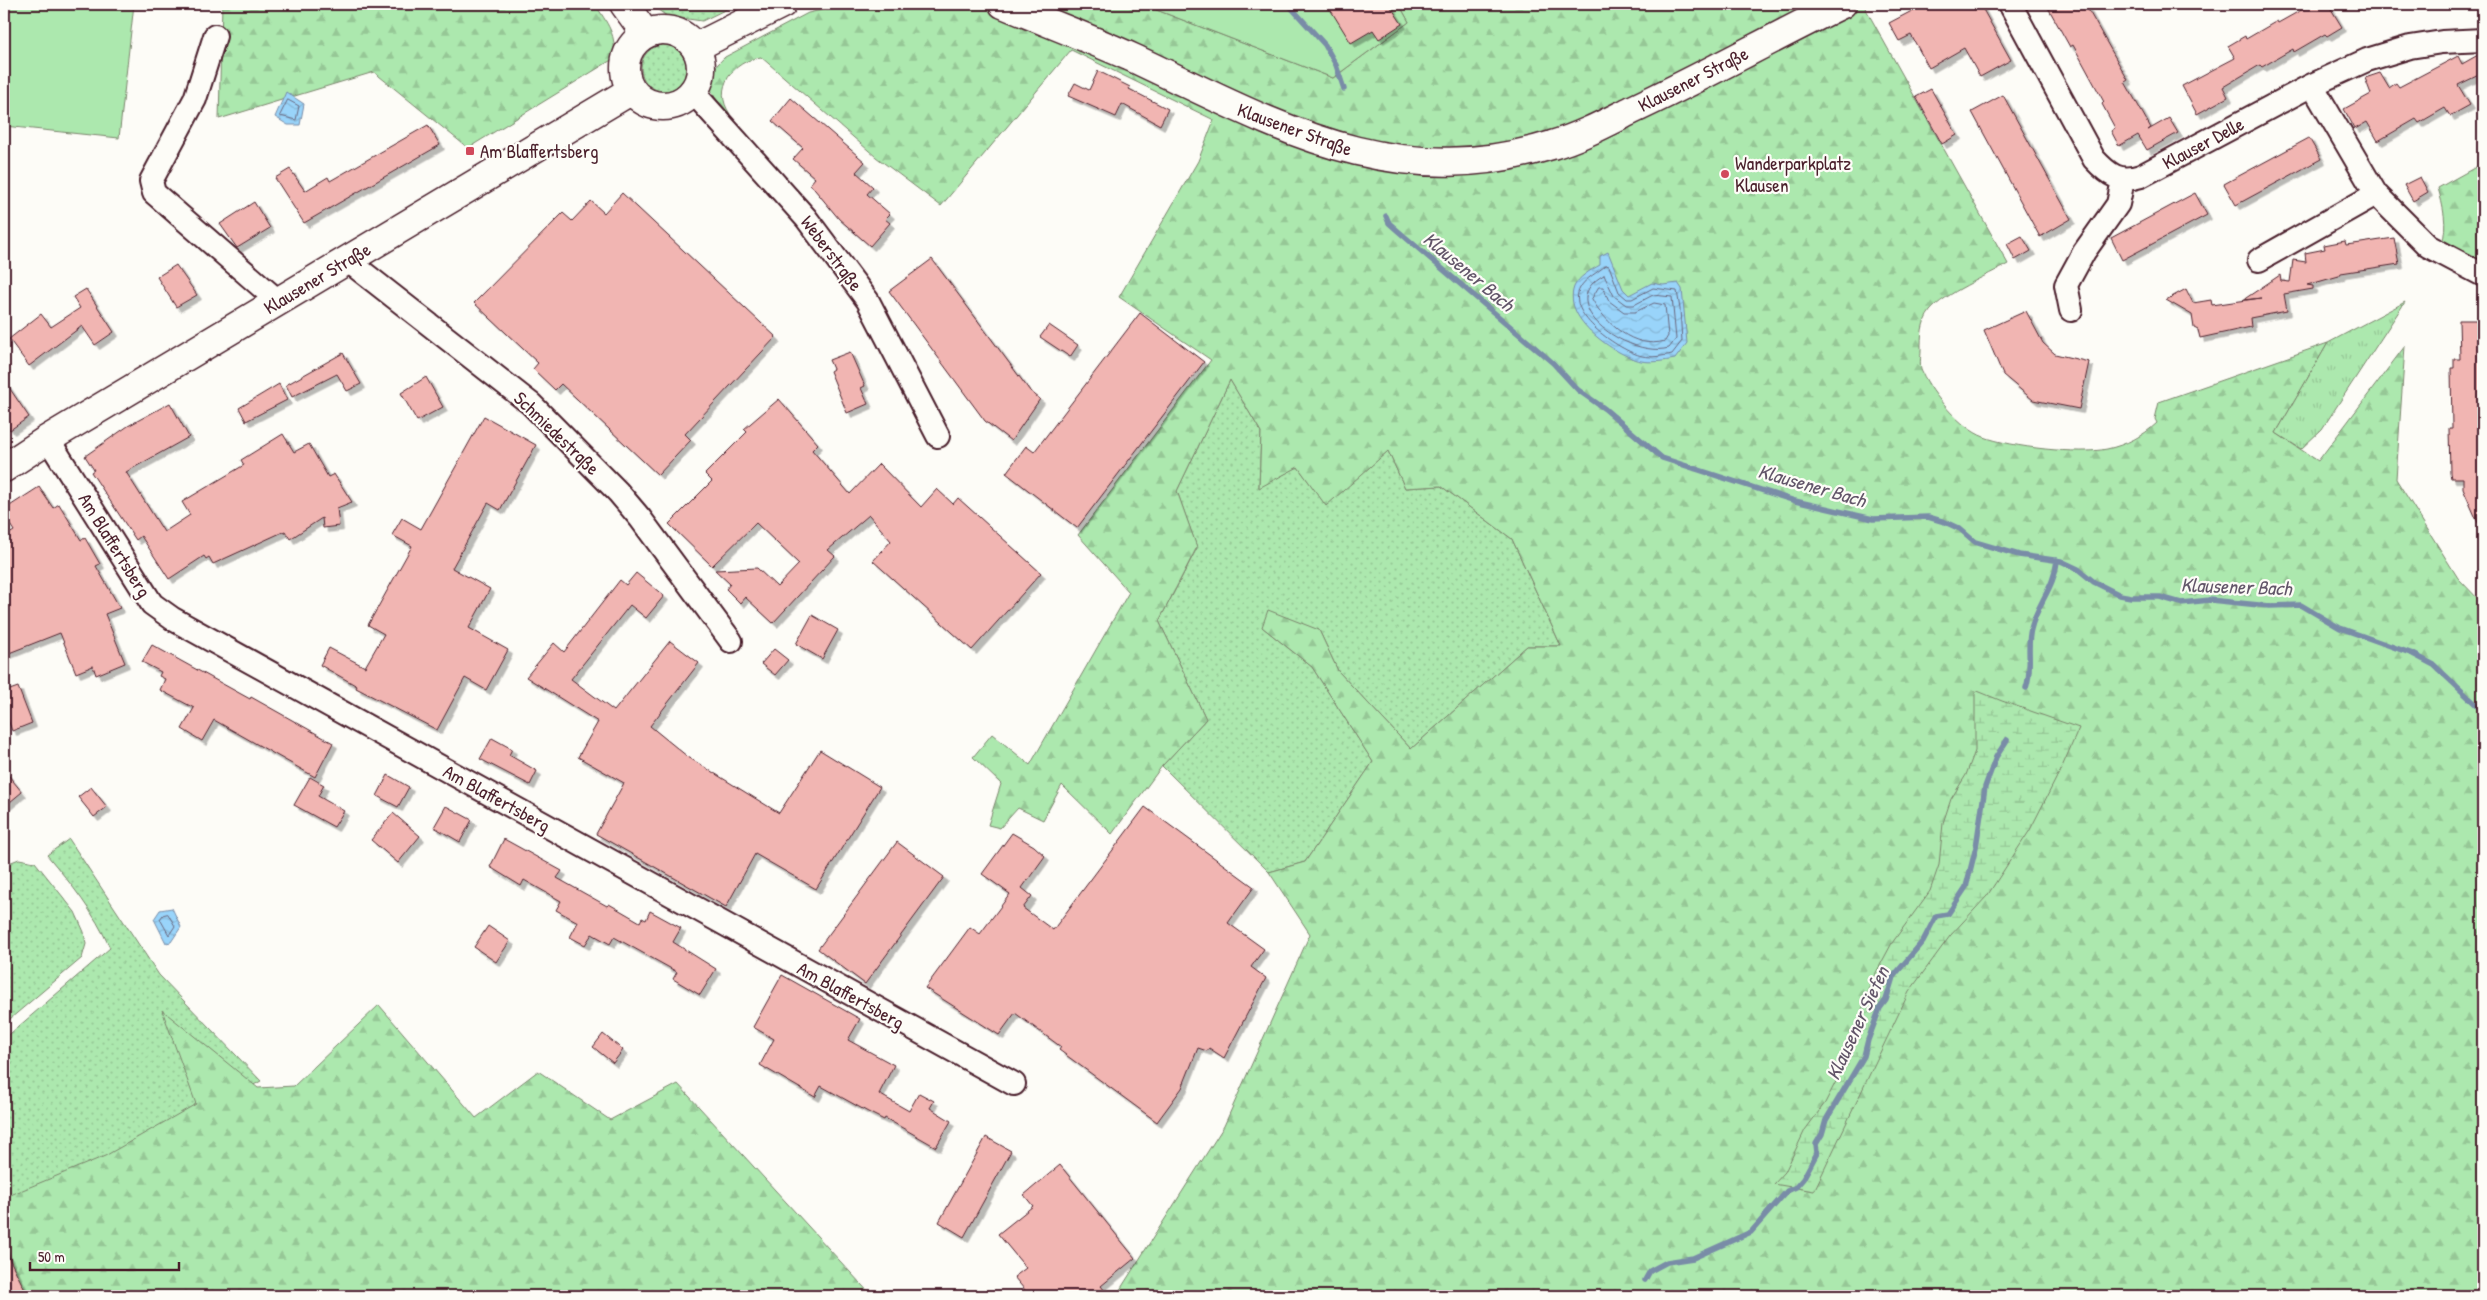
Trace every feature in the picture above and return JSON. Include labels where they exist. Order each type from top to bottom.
[{"type":"main road","points":[[624,4],[645,33]]},
{"type":"main road","points":[[696,47],[782,4]]},
{"type":"main road","name":"Klausener Straße","points":[[1003,4],[1131,58],[1244,112],[1303,136],[1353,151],[1400,159],[1434,162],[1513,154],[1553,145],[1670,92],[1842,4]]},
{"type":"main road","points":[[667,29],[688,38],[696,47],[701,58],[702,70],[699,82],[693,92],[685,99],[666,106],[647,103],[632,90],[626,78],[624,65],[628,52],[635,41],[645,33],[667,29]]},
{"type":"main road","name":"Klausener Straße","points":[[4,468],[48,439],[632,90]]},
{"type":"street","points":[[2010,4],[2094,159],[2115,178],[2123,180],[2118,204],[2084,252],[2066,285],[2071,310]]},
{"type":"street","points":[[215,36],[196,99],[151,181],[154,193],[278,301]]},
{"type":"street","name":"Klauser Delle","points":[[2123,180],[2142,176],[2312,86],[2368,60],[2410,47],[2442,42],[2483,40]]},
{"type":"street","points":[[2312,86],[2376,194],[2428,246],[2483,275]]},
{"type":"street","name":"Weberstraße","points":[[693,92],[806,218],[868,301],[938,436]]},
{"type":"street","points":[[2259,260],[2376,194]]},
{"type":"street","name":"Schmiedestraße","points":[[347,260],[531,404],[618,492],[640,518],[731,640]]},
{"type":"street","name":"Am Blaffertsberg","points":[[48,439],[152,604],[173,618],[1014,1084]]},
{"type":"green space","points":[[4,4],[134,4],[119,138],[4,126]]},
{"type":"green space","points":[[222,4],[595,4],[613,36],[613,59],[468,148],[374,72],[219,119]]},
{"type":"green space","points":[[649,4],[737,4],[702,21],[667,16]]},
{"type":"green space","points":[[850,4],[1141,4],[1333,78],[1409,22],[1399,4],[1863,4],[2008,264],[1945,298],[1930,311],[1922,330],[1920,365],[1922,372],[1933,391],[1948,410],[1975,433],[1996,441],[2045,449],[2095,451],[2107,449],[2134,439],[2157,423],[2155,419],[2159,402],[2328,343],[2276,433],[2318,461],[2405,346],[2396,479],[2458,578],[2483,604],[2483,1296],[1116,1296],[1224,1126],[1310,934],[1269,872],[1305,862],[1373,762],[1312,667],[1262,627],[1268,610],[1319,630],[1338,671],[1411,749],[1527,646],[1561,646],[1512,539],[1441,486],[1405,488],[1388,451],[1326,506],[1298,467],[1259,488],[1261,432],[1230,380],[1177,491],[1197,547],[1159,621],[1206,719],[1162,766],[1112,834],[1062,785],[1043,820],[1018,808],[1000,828],[988,825],[1001,784],[973,757],[992,734],[1030,765],[1129,592],[1078,535],[1211,360],[1119,297],[1198,161],[1214,120],[1071,50],[941,206],[876,157],[761,57],[742,64],[728,77],[723,95],[730,114],[713,94],[710,80],[712,73],[725,57],[808,13]]},
{"type":"green space","points":[[1141,4],[1399,4],[1409,22],[1333,78]]},
{"type":"green space","points":[[660,45],[668,45],[677,49],[683,55],[687,68],[683,81],[677,87],[668,91],[660,91],[651,87],[645,81],[641,72],[641,64],[645,55],[651,49]]},
{"type":"green space","points":[[2483,163],[2483,266],[2442,243],[2445,222],[2438,188]]},
{"type":"green space","points":[[2405,302],[2322,429],[2301,449],[2276,433],[2328,343]]},
{"type":"green space","points":[[1230,380],[1261,432],[1259,487],[1298,467],[1326,505],[1388,451],[1405,488],[1441,486],[1512,539],[1561,646],[1527,646],[1411,749],[1338,671],[1319,630],[1262,627],[1312,667],[1373,762],[1305,862],[1269,872],[1162,766],[1206,719],[1159,621],[1197,548],[1177,491]]},
{"type":"green space","points":[[1975,690],[2079,728],[2062,767],[2030,830],[1987,896],[1950,936],[1909,992],[1814,1191],[1774,1184],[1785,1172],[1805,1130],[1825,1103],[1847,1060],[1870,984],[1892,943],[1930,891],[1939,865],[1943,823],[1951,799],[1966,775],[1975,751]]},
{"type":"green space","points":[[69,839],[159,975],[261,1081],[4,1220],[4,1039],[110,948],[90,911],[47,855]]},
{"type":"green space","points":[[19,859],[35,862],[75,912],[84,932],[86,944],[82,958],[4,1024],[4,865]]},
{"type":"green space","points":[[379,1005],[476,1118],[538,1071],[610,1120],[678,1084],[872,1296],[320,1296],[283,1291],[272,1296],[4,1296],[4,1201],[8,1196],[105,1156],[196,1104],[162,1010],[258,1088],[294,1086]]},
{"type":"water","points":[[286,92],[304,104],[300,125],[288,125],[275,117]]},
{"type":"water","points":[[1608,252],[1623,289],[1629,295],[1652,283],[1663,285],[1678,283],[1682,289],[1687,343],[1675,359],[1649,362],[1630,357],[1605,343],[1583,323],[1572,299],[1574,287],[1585,274],[1600,265],[1600,256]]},
{"type":"water","points":[[172,908],[181,927],[171,942],[166,943],[154,919],[160,910]]},
{"type":"building","points":[[1338,4],[1389,4],[1402,24],[1379,39],[1373,30],[1351,43],[1330,9]]},
{"type":"building","points":[[1925,4],[1980,4],[2011,60],[1980,77],[1964,48],[1929,68],[1911,35],[1899,41],[1889,23]]},
{"type":"building","points":[[2046,4],[2085,4],[2128,80],[2125,82],[2151,128],[2148,130],[2169,118],[2178,133],[2147,150],[2138,135],[2119,146],[2111,131],[2115,128],[2102,104],[2104,102],[2073,45],[2070,47]]},
{"type":"building","points":[[2312,4],[2328,4],[2342,27],[2327,36],[2325,34],[2294,52],[2293,49],[2262,67],[2260,65],[2223,87],[2228,97],[2197,114],[2182,86],[2235,58],[2228,46],[2245,36],[2246,39],[2277,21],[2278,23]]},
{"type":"building","points":[[2478,55],[2483,66],[2483,73],[2458,85],[2470,105],[2450,116],[2445,108],[2419,123],[2416,119],[2378,141],[2367,122],[2355,129],[2344,109],[2371,94],[2365,78],[2380,73],[2389,88],[2396,83],[2399,87],[2458,56],[2462,64]]},
{"type":"building","points":[[1098,71],[1168,109],[1160,125],[1122,104],[1116,117],[1068,96],[1075,83],[1089,90]]},
{"type":"building","points":[[1931,89],[1957,135],[1942,144],[1916,97]]},
{"type":"building","points":[[2003,95],[2071,219],[2040,237],[1972,112]]},
{"type":"building","points":[[791,98],[865,162],[856,172],[873,187],[867,194],[890,214],[885,219],[890,223],[870,246],[839,219],[810,184],[815,178],[793,159],[803,148],[772,121]]},
{"type":"building","points":[[428,125],[440,145],[304,223],[275,178],[290,169],[305,191],[328,177],[330,181]]},
{"type":"building","points":[[2309,138],[2321,159],[2236,205],[2224,184]]},
{"type":"building","points":[[2420,177],[2428,192],[2413,201],[2404,185]]},
{"type":"building","points":[[622,193],[776,337],[685,434],[691,440],[658,475],[561,384],[555,390],[533,369],[538,363],[474,303],[563,213],[572,221],[591,201],[604,213]]},
{"type":"building","points":[[2195,193],[2207,215],[2122,260],[2111,238]]},
{"type":"building","points":[[254,202],[270,228],[237,248],[220,224]]},
{"type":"building","points":[[2022,236],[2031,251],[2015,260],[2007,244]]},
{"type":"building","points":[[2394,238],[2399,264],[2341,273],[2339,276],[2307,285],[2313,286],[2313,289],[2284,294],[2287,311],[2250,318],[2251,327],[2200,338],[2198,330],[2194,328],[2192,315],[2166,300],[2186,289],[2193,303],[2211,300],[2212,305],[2261,298],[2243,300],[2280,275],[2281,281],[2290,282],[2293,260],[2306,262],[2305,253],[2325,249],[2324,245],[2345,241],[2346,245]]},
{"type":"building","points":[[932,259],[1030,391],[1040,399],[1011,441],[985,421],[889,291]]},
{"type":"building","points":[[176,265],[197,295],[176,307],[157,277]]},
{"type":"building","points":[[86,289],[114,332],[95,345],[82,326],[29,366],[9,339],[41,314],[51,327],[80,308],[73,297]]},
{"type":"building","points":[[2026,311],[2043,343],[2055,354],[2089,362],[2079,409],[2033,400],[2003,375],[1984,330]]},
{"type":"building","points":[[1140,313],[1204,362],[1077,528],[1006,473],[1026,446],[1034,452]]},
{"type":"building","points":[[2459,320],[2483,320],[2483,534],[2463,489],[2463,478],[2451,478],[2450,473],[2449,428],[2452,428],[2451,368],[2454,368],[2454,359],[2460,359]]},
{"type":"building","points":[[1049,325],[1078,345],[1070,357],[1040,337]]},
{"type":"building","points":[[850,352],[865,386],[861,388],[868,404],[847,413],[830,371],[833,369],[829,360]]},
{"type":"building","points":[[343,353],[361,384],[347,391],[337,374],[292,397],[286,385]]},
{"type":"building","points":[[426,377],[443,407],[417,421],[401,393]]},
{"type":"building","points":[[4,380],[29,417],[10,430],[4,421]]},
{"type":"building","points":[[279,384],[287,400],[246,421],[239,408]]},
{"type":"building","points":[[779,399],[818,444],[812,450],[850,494],[879,464],[921,507],[937,489],[953,504],[958,498],[1041,573],[972,650],[873,561],[891,541],[869,515],[828,550],[835,556],[773,623],[745,597],[740,603],[726,589],[730,584],[715,570],[757,568],[777,587],[799,564],[756,523],[712,566],[669,524],[712,481],[705,474],[747,432],[744,429]]},
{"type":"building","points":[[170,403],[189,437],[126,472],[164,532],[190,515],[182,502],[244,465],[241,460],[283,434],[294,452],[309,444],[328,477],[334,474],[352,502],[337,508],[339,526],[323,528],[322,518],[290,539],[285,531],[213,564],[209,557],[206,559],[204,556],[169,579],[141,536],[136,540],[91,472],[94,470],[85,456],[128,426]]},
{"type":"building","points":[[484,416],[536,445],[500,510],[488,503],[452,568],[490,589],[469,628],[508,650],[486,690],[465,678],[437,730],[356,688],[357,686],[320,665],[329,648],[365,667],[384,634],[368,625],[412,546],[392,535],[402,518],[421,529]]},
{"type":"building","points":[[39,487],[53,508],[59,504],[81,540],[85,538],[100,564],[96,566],[120,608],[105,614],[125,663],[96,675],[93,666],[76,673],[60,633],[4,655],[4,537],[14,531],[7,520],[10,517],[5,509]]},
{"type":"building","points":[[636,573],[664,596],[646,618],[630,605],[571,679],[614,711],[670,641],[699,663],[650,726],[688,757],[779,813],[820,750],[880,787],[816,889],[755,854],[726,907],[596,834],[624,783],[578,757],[598,722],[526,677],[554,643],[564,652],[620,580],[626,585]]},
{"type":"building","points":[[812,615],[838,630],[822,659],[796,644]]},
{"type":"building","points":[[152,645],[333,743],[315,777],[214,720],[202,741],[182,729],[194,708],[160,690],[165,679],[159,676],[161,672],[142,662]]},
{"type":"building","points":[[774,649],[788,660],[775,675],[761,664]]},
{"type":"building","points":[[18,687],[32,723],[12,731],[4,708],[4,692]]},
{"type":"building","points":[[492,738],[512,749],[509,755],[537,771],[530,785],[480,759]]},
{"type":"building","points":[[4,770],[22,792],[4,807]]},
{"type":"building","points":[[388,775],[409,787],[398,807],[377,796]]},
{"type":"building","points":[[310,777],[324,785],[318,796],[344,811],[334,827],[294,805]]},
{"type":"building","points":[[91,787],[107,807],[94,817],[78,797]]},
{"type":"building","points":[[446,806],[472,820],[460,842],[434,827]]},
{"type":"building","points":[[1145,807],[1254,887],[1228,923],[1264,949],[1251,967],[1266,978],[1224,1058],[1209,1048],[1207,1051],[1198,1048],[1182,1088],[1157,1122],[1059,1050],[1061,1047],[1015,1013],[999,1035],[925,988],[970,927],[980,934],[1010,894],[982,874],[1012,833],[1034,846],[1045,856],[1022,888],[1032,896],[1023,908],[1053,930]]},
{"type":"building","points":[[393,813],[420,836],[398,863],[371,840]]},
{"type":"building","points":[[504,839],[562,871],[557,878],[607,906],[609,904],[640,922],[642,918],[646,920],[650,911],[681,928],[673,942],[716,969],[700,995],[673,979],[677,972],[614,937],[610,944],[592,934],[585,945],[570,937],[578,922],[556,910],[561,901],[524,880],[521,886],[490,867]]},
{"type":"building","points":[[897,842],[944,877],[865,984],[818,949]]},
{"type":"building","points":[[488,926],[510,941],[496,962],[474,947]]},
{"type":"building","points":[[782,975],[860,1019],[848,1040],[894,1065],[879,1094],[909,1111],[919,1093],[934,1101],[930,1108],[951,1121],[936,1147],[885,1118],[884,1120],[868,1112],[821,1086],[815,1097],[760,1065],[774,1039],[753,1027]]},
{"type":"building","points":[[603,1034],[623,1050],[613,1063],[593,1047]]},
{"type":"building","points":[[986,1137],[1011,1151],[964,1237],[939,1222]]},
{"type":"building","points":[[1060,1165],[1135,1258],[1101,1286],[1109,1296],[1030,1296],[1014,1277],[1026,1268],[998,1234],[1033,1206],[1024,1195]]},
{"type":"building","points":[[4,1248],[28,1296],[8,1296],[4,1288]]},
{"type":"waterway","name":"Klausener Bach","points":[[1288,4],[1325,45],[1336,65],[1344,89]]},
{"type":"waterway","name":"Klausener Bach","points":[[1386,216],[1389,223],[1398,231],[1553,363],[1578,390],[1605,409],[1662,458],[1795,501],[1873,519],[1928,517],[1945,522],[1960,529],[1975,542],[2019,555],[2061,561],[2078,569],[2094,582],[2120,595],[2160,597],[2181,603],[2210,600],[2269,606],[2301,605],[2340,628],[2413,654],[2434,665],[2483,711]]},
{"type":"waterway","name":"Klausener Siefen","points":[[2026,688],[2029,673],[2031,629],[2037,611],[2053,579],[2057,560]]},
{"type":"waterway","name":"Klausener Siefen","points":[[1645,1280],[1650,1271],[1667,1262],[1693,1258],[1751,1232],[1787,1191],[1796,1187],[1803,1179],[1817,1153],[1816,1144],[1822,1134],[1826,1120],[1864,1056],[1868,1040],[1880,1008],[1886,1000],[1893,977],[1923,941],[1936,916],[1948,914],[1966,887],[1976,847],[1985,787],[1996,757],[2007,740]]},
{"type":"place","name":"Am Blaffertsberg","points":[[470,151]]},
{"type":"place","name":"Wanderparkplatz Klausen","points":[[1725,174]]}]
